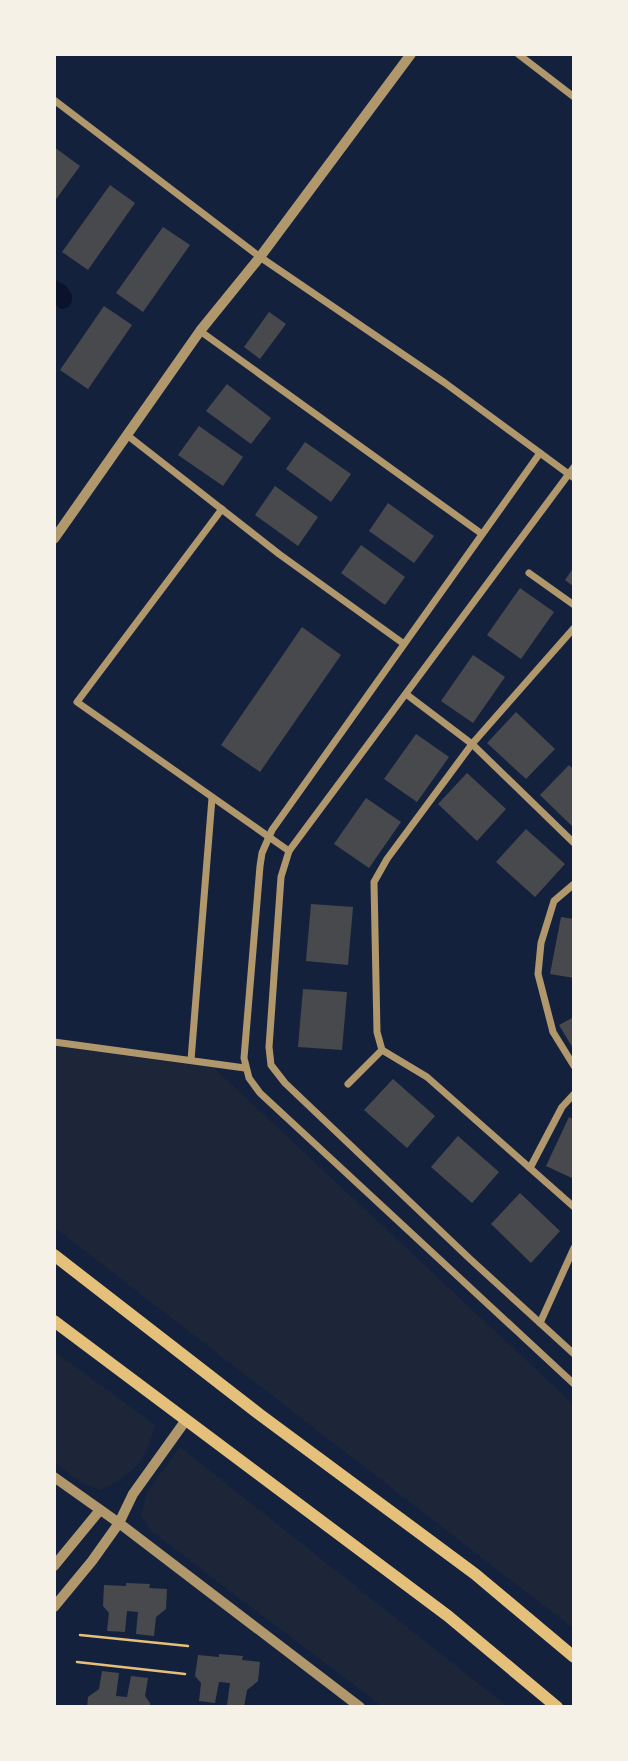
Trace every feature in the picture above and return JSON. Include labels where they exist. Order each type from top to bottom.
[{"type":"main road","points":[[54,1255],[475,1574],[574,1657]]},
{"type":"main road","points":[[54,1321],[448,1616],[557,1707]]},
{"type":"street","points":[[54,539],[200,331],[260,257],[411,54]]},
{"type":"street","points":[[518,54],[574,97]]},
{"type":"street","points":[[54,100],[260,257],[444,383],[571,476]]},
{"type":"street","points":[[200,331],[482,534]]},
{"type":"street","points":[[127,435],[279,554],[404,644]]},
{"type":"street","points":[[540,453],[268,838],[260,866],[244,1045],[246,1068],[253,1086],[574,1384]]},
{"type":"street","points":[[574,467],[571,476],[289,851],[281,877],[269,1047],[271,1065],[285,1083],[574,1354]]},
{"type":"street","points":[[222,509],[76,702],[289,851]]},
{"type":"street","points":[[529,573],[574,605]]},
{"type":"street","points":[[574,628],[472,744],[387,859],[374,882],[376,1032],[382,1050],[427,1077],[574,1207]]},
{"type":"street","points":[[405,694],[472,744],[574,843]]},
{"type":"street","points":[[191,1060],[212,798]]},
{"type":"street","points":[[574,884],[554,901],[541,943],[538,974],[553,1031],[574,1066]]},
{"type":"street","points":[[54,1042],[246,1068]]},
{"type":"street","points":[[348,1084],[382,1050]]},
{"type":"street","points":[[530,1168],[562,1107],[574,1094]]},
{"type":"street","points":[[540,1323],[574,1248]]},
{"type":"street","points":[[54,1607],[92,1561],[119,1522],[133,1494],[186,1420]]},
{"type":"street","points":[[54,1476],[119,1522],[360,1707]]},
{"type":"street","points":[[54,1566],[100,1510]]},
{"type":"path","points":[[80,1635],[188,1646]]},
{"type":"path","points":[[78,1662],[185,1674]]},
{"type":"shaded area","points":[[54,279],[66,286],[72,295],[71,303],[66,308],[60,309],[56,305]]},
{"type":"shaded area","points":[[54,1046],[214,1068],[574,1405],[574,1629],[54,1227]]},
{"type":"shaded area","points":[[54,1351],[155,1425],[147,1449],[137,1465],[122,1478],[100,1490],[80,1482],[54,1462]]},
{"type":"shaded area","points":[[180,1447],[508,1707],[383,1707],[151,1531],[141,1515],[147,1492]]},
{"type":"building","points":[[54,147],[80,166],[54,202]]},
{"type":"building","points":[[110,185],[135,203],[88,270],[62,252]]},
{"type":"building","points":[[163,227],[190,245],[143,312],[116,293]]},
{"type":"building","points":[[104,306],[132,325],[88,389],[60,370]]},
{"type":"building","points":[[269,312],[286,324],[260,359],[244,347]]},
{"type":"building","points":[[227,384],[271,418],[251,444],[206,411]]},
{"type":"building","points":[[199,426],[243,457],[223,486],[178,455]]},
{"type":"building","points":[[305,442],[351,474],[331,502],[286,469]]},
{"type":"building","points":[[275,486],[318,517],[298,546],[255,515]]},
{"type":"building","points":[[388,503],[434,536],[414,563],[369,531]]},
{"type":"building","points":[[361,545],[405,577],[385,605],[341,573]]},
{"type":"building","points":[[574,567],[574,587],[565,580]]},
{"type":"building","points":[[520,588],[554,612],[521,659],[487,635]]},
{"type":"building","points":[[302,627],[341,655],[260,772],[221,745]]},
{"type":"building","points":[[473,655],[505,677],[473,723],[441,701]]},
{"type":"building","points":[[516,712],[555,749],[526,779],[487,743]]},
{"type":"building","points":[[416,734],[449,757],[417,802],[384,779]]},
{"type":"building","points":[[569,765],[574,770],[574,828],[540,795]]},
{"type":"building","points":[[467,773],[506,809],[477,841],[438,804]]},
{"type":"building","points":[[366,798],[401,822],[369,868],[334,844]]},
{"type":"building","points":[[526,829],[565,864],[535,897],[496,862]]},
{"type":"building","points":[[311,904],[353,907],[348,965],[306,961]]},
{"type":"building","points":[[561,917],[574,919],[574,978],[550,974]]},
{"type":"building","points":[[303,989],[347,992],[342,1050],[298,1047]]},
{"type":"building","points":[[574,1017],[574,1050],[559,1025]]},
{"type":"building","points":[[393,1079],[435,1116],[407,1148],[364,1110]]},
{"type":"building","points":[[569,1117],[574,1120],[574,1179],[546,1166]]},
{"type":"building","points":[[458,1136],[499,1172],[472,1203],[431,1167]]},
{"type":"building","points":[[520,1193],[560,1231],[531,1263],[491,1224]]},
{"type":"building","points":[[126,1583],[150,1584],[149,1588],[167,1589],[166,1609],[156,1617],[154,1636],[136,1634],[138,1612],[127,1611],[125,1632],[107,1631],[109,1613],[103,1606],[104,1585],[126,1586]]},
{"type":"building","points":[[219,1654],[243,1656],[242,1660],[260,1662],[258,1681],[247,1690],[244,1707],[227,1705],[230,1683],[219,1682],[215,1703],[199,1701],[201,1683],[195,1676],[198,1655],[219,1657]]},
{"type":"building","points":[[102,1671],[119,1673],[116,1696],[127,1697],[131,1676],[148,1678],[145,1696],[150,1707],[87,1707],[88,1697],[99,1689]]}]
